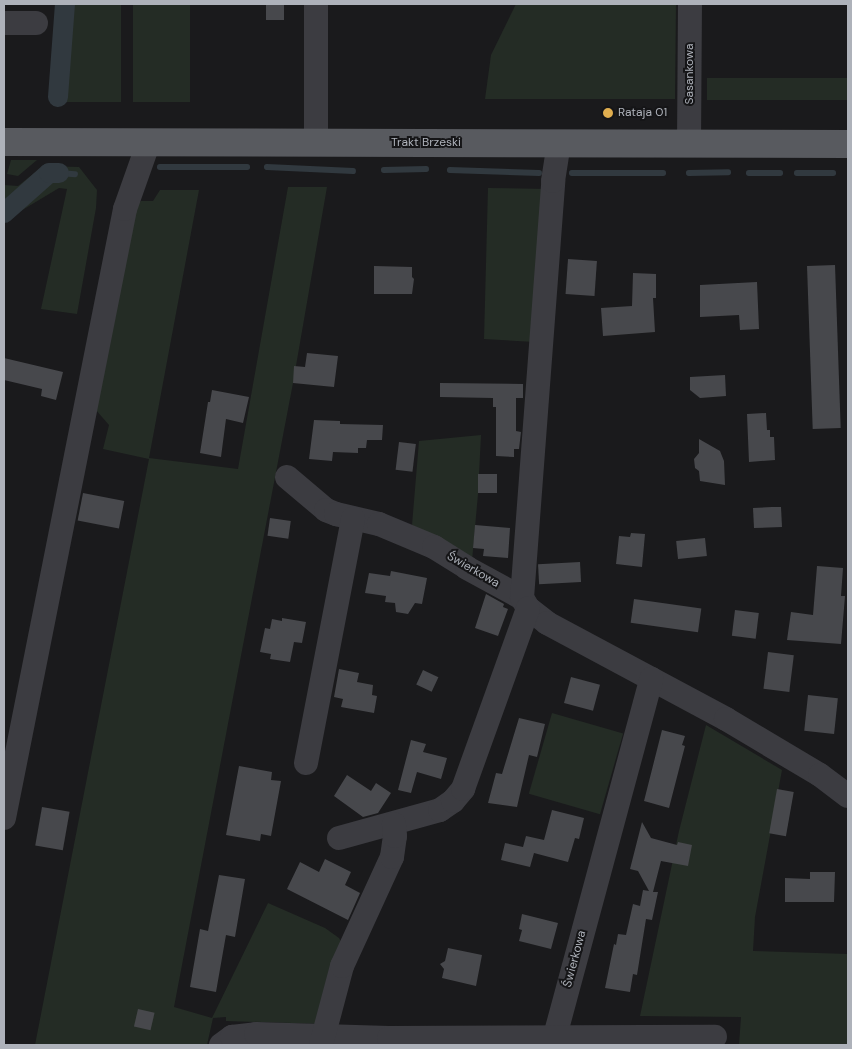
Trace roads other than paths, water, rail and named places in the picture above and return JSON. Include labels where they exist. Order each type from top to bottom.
[{"type":"main road","name":"Trakt Brzeski","points":[[4,142],[148,144],[316,142],[848,144]]},
{"type":"street","points":[[316,4],[316,142]]},
{"type":"street","name":"Sasankowa","points":[[689,144],[690,4]]},
{"type":"street","points":[[4,23],[36,23]]},
{"type":"street","points":[[339,838],[440,810],[453,802],[462,789],[525,603],[553,181],[559,143]]},
{"type":"street","points":[[4,818],[126,210],[148,144]]},
{"type":"street","name":"Świerkowa","points":[[287,477],[326,510],[406,533],[525,603],[546,623],[750,734],[820,775],[848,796]]},
{"type":"street","points":[[306,762],[353,518]]},
{"type":"street","name":"Świerkowa","points":[[555,1036],[651,679]]},
{"type":"street","points":[[322,1041],[342,966],[392,858],[395,842],[394,824]]},
{"type":"street","points":[[221,1045],[232,1037],[243,1034],[322,1041],[555,1036],[715,1037]]},
{"type":"waterway","points":[[58,97],[65,4]]},
{"type":"waterway","points":[[160,167],[247,167]]},
{"type":"waterway","points":[[267,167],[353,171]]},
{"type":"waterway","points":[[384,170],[426,169]]},
{"type":"waterway","points":[[450,170],[539,173]]},
{"type":"waterway","points":[[689,173],[728,172]]},
{"type":"waterway","points":[[4,213],[49,173],[59,173]]},
{"type":"waterway","points":[[59,173],[75,174]]},
{"type":"waterway","points":[[572,173],[663,173]]},
{"type":"waterway","points":[[749,173],[780,173]]},
{"type":"waterway","points":[[797,173],[833,173]]},
{"type":"place","name":"Rataja 01","points":[[608,113]]}]
